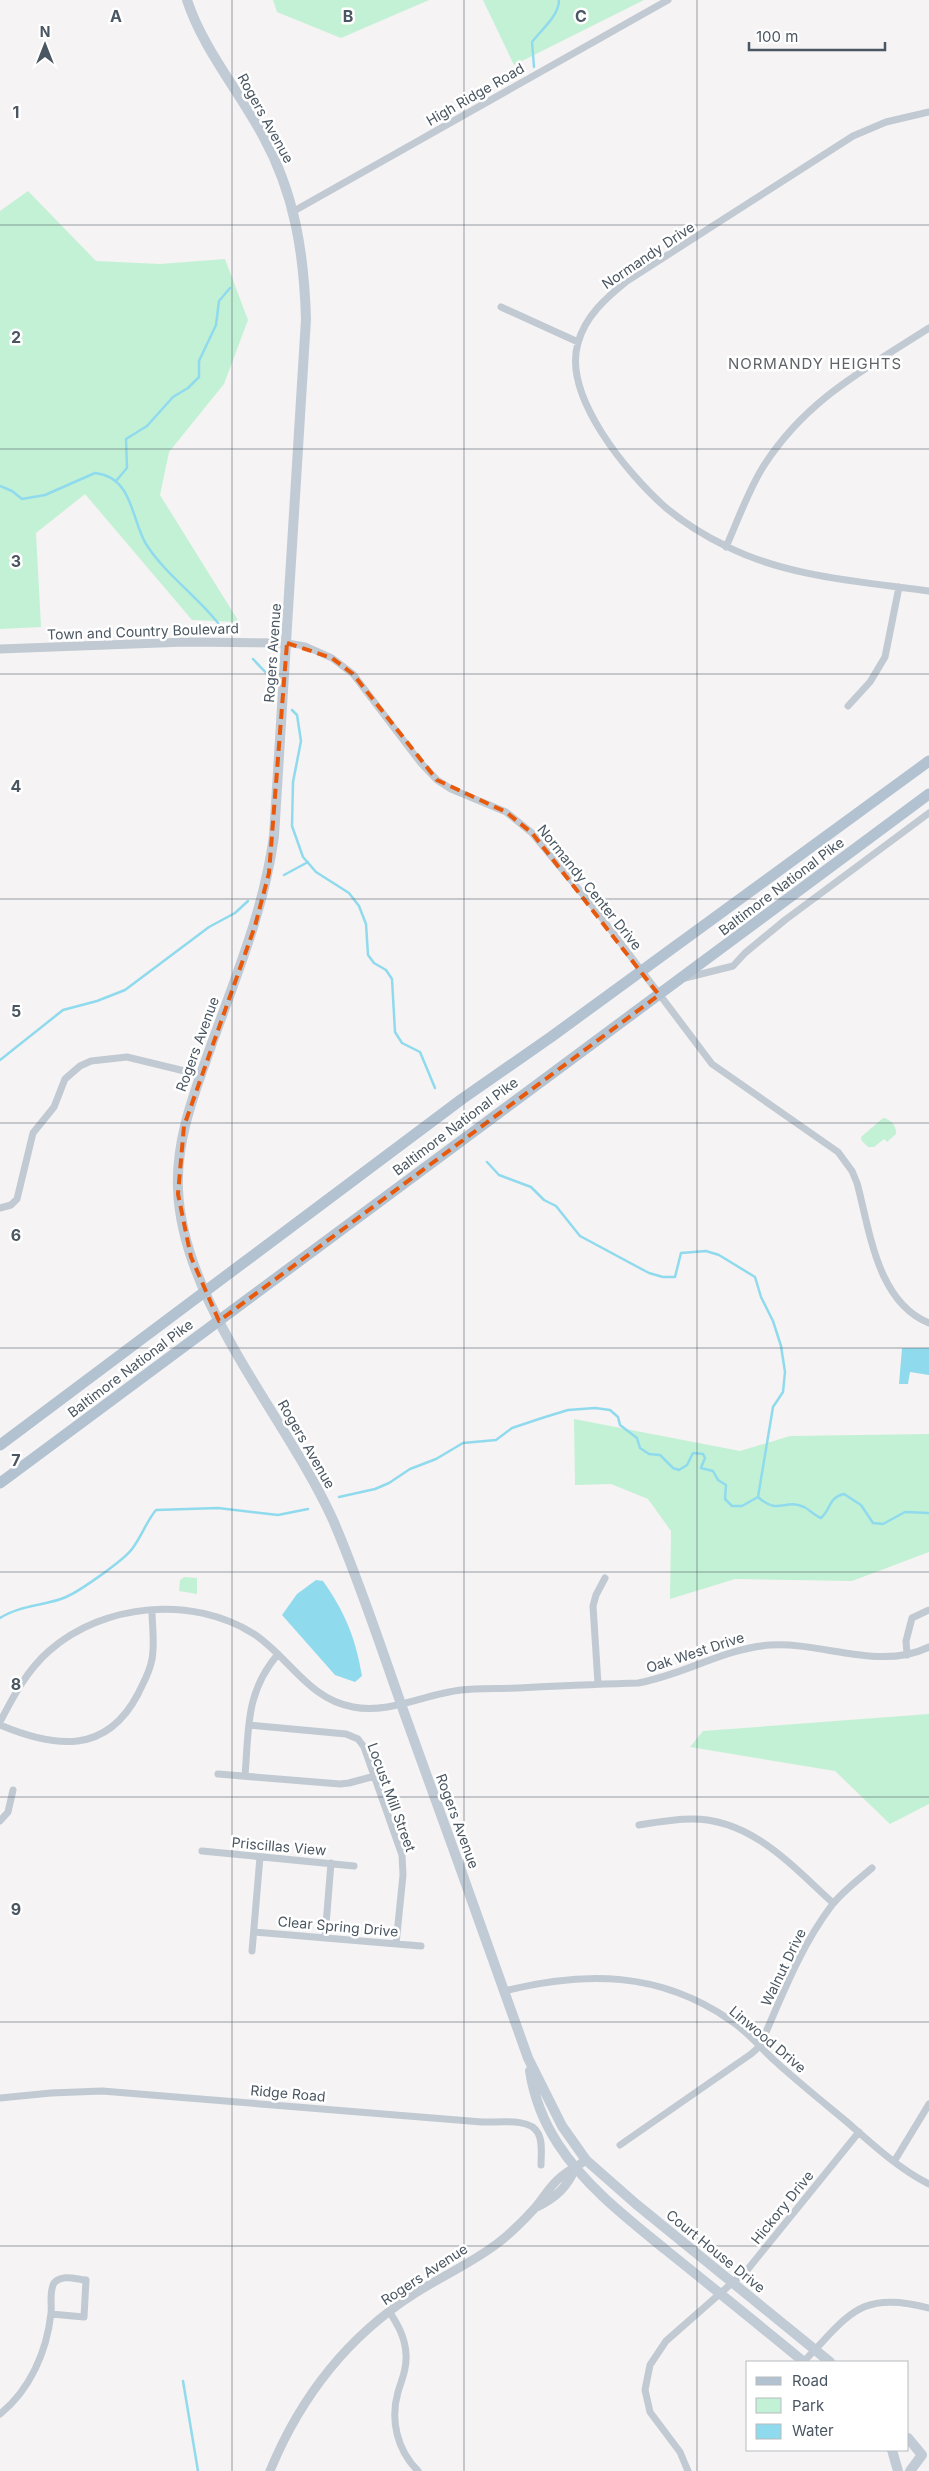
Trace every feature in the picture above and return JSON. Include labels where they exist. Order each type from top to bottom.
[{"type":"main road","name":"Rogers Avenue","points":[[187,0],[202,33],[272,153],[287,188],[294,211],[302,259],[306,319],[287,643],[275,817],[269,873],[255,926],[184,1126],[178,1173],[178,1194],[185,1239],[204,1291],[219,1320],[310,1476],[331,1516],[358,1579],[528,2058],[562,2126],[586,2160]]},
{"type":"main road","name":"Baltimore National Pike","points":[[0,1445],[462,1099],[929,761]]},
{"type":"main road","name":"Baltimore National Pike","points":[[0,1483],[929,794]]},
{"type":"main road","name":"Rogers Avenue","points":[[528,2058],[534,2093],[545,2121],[558,2145],[576,2168]]},
{"type":"main road","name":"Court House Drive","points":[[586,2160],[829,2361]]},
{"type":"main road","points":[[576,2168],[628,2218],[803,2361]]},
{"type":"main road","points":[[909,2439],[926,2458]]},
{"type":"main road","points":[[909,2446],[926,2458]]},
{"type":"main road","points":[[892,2451],[898,2471]]},
{"type":"main road","points":[[910,2471],[926,2458]]},
{"type":"street","name":"High Ridge Road","points":[[294,211],[668,0]]},
{"type":"street","name":"Normandy Drive","points":[[929,112],[886,122],[853,136],[635,276],[610,295],[597,308],[578,342],[575,362],[582,393],[590,411],[623,463],[666,508],[691,526],[726,546],[787,567],[929,591]]},
{"type":"street","points":[[501,306],[578,342]]},
{"type":"street","points":[[726,546],[762,469],[795,424],[840,384],[929,328]]},
{"type":"street","points":[[848,706],[870,682],[886,657],[899,587]]},
{"type":"street","name":"Town and Country Boulevard","points":[[0,650],[186,642],[287,643]]},
{"type":"street","name":"Normandy Center Drive","points":[[287,643],[305,646],[332,658],[354,674],[420,762],[437,780],[451,789],[506,812],[532,832],[595,909],[712,1064],[825,1143],[846,1161],[857,1183],[883,1275],[890,1291],[908,1311],[929,1323]]},
{"type":"street","points":[[682,979],[733,966],[741,956],[784,920],[929,813]]},
{"type":"street","points":[[0,1208],[11,1205],[17,1199],[33,1133],[54,1107],[65,1079],[75,1069],[91,1061],[127,1057],[201,1075]]},
{"type":"street","points":[[598,1684],[594,1606],[596,1595],[605,1578]]},
{"type":"street","points":[[0,1723],[21,1734],[77,1742],[92,1739],[113,1728],[134,1701],[150,1668],[154,1642],[152,1610]]},
{"type":"street","name":"Oak West Drive","points":[[0,1723],[14,1694],[49,1651],[80,1630],[101,1620],[118,1614],[152,1610],[201,1613],[230,1621],[255,1635],[278,1654],[301,1679],[327,1698],[353,1707],[379,1707],[401,1704],[463,1690],[656,1680],[728,1653],[770,1645],[816,1646],[877,1657],[906,1655],[929,1647]]},
{"type":"street","points":[[906,1655],[906,1641],[912,1618],[929,1610]]},
{"type":"street","points":[[245,1776],[253,1694],[258,1681],[278,1654]]},
{"type":"street","name":"Locust Mill Street","points":[[249,1725],[352,1736],[358,1739],[364,1747],[402,1855],[403,1875],[396,1944]]},
{"type":"street","points":[[218,1774],[340,1784],[375,1776]]},
{"type":"street","points":[[0,1821],[8,1812],[12,1790]]},
{"type":"street","points":[[639,1825],[694,1819],[729,1824],[763,1841],[833,1903]]},
{"type":"street","name":"Priscillas View","points":[[202,1851],[354,1866]]},
{"type":"street","points":[[252,1950],[260,1857]]},
{"type":"street","points":[[325,1937],[331,1863]]},
{"type":"street","name":"Walnut Drive","points":[[620,2145],[760,2046],[799,1958],[833,1903],[872,1868]]},
{"type":"street","name":"Clear Spring Drive","points":[[254,1932],[420,1946]]},
{"type":"street","name":"Linwood Drive","points":[[504,1991],[560,1979],[586,1978],[627,1981],[662,1987],[685,1995],[708,2006],[730,2020],[859,2132],[916,2177],[929,2184]]},
{"type":"street","name":"Ridge Road","points":[[0,2098],[51,2093],[102,2092],[522,2124],[534,2128],[538,2133],[542,2165]]},
{"type":"street","points":[[895,2160],[929,2104]]},
{"type":"street","name":"Hickory Drive","points":[[688,2471],[680,2452],[650,2412],[645,2390],[646,2377],[650,2365],[666,2341],[734,2283],[859,2132]]},
{"type":"street","name":"Rogers Avenue","points":[[270,2471],[281,2445],[315,2387],[337,2359],[389,2312],[498,2242],[535,2208],[544,2194],[561,2177],[586,2160]]},
{"type":"street","points":[[0,2414],[18,2396],[31,2378],[47,2338],[51,2314],[52,2287],[58,2279],[86,2280],[84,2317],[51,2314]]},
{"type":"street","points":[[805,2361],[837,2324],[863,2307],[887,2301],[912,2303],[929,2308]]},
{"type":"street","points":[[389,2312],[400,2328],[406,2354],[406,2365],[395,2409],[396,2432],[408,2458],[418,2471]]},
{"type":"highlighted area","points":[[287,643],[332,658],[353,674],[437,780],[506,812],[532,833],[659,995],[219,1321],[191,1257],[178,1194],[184,1126],[255,926],[269,873]]},
{"type":"green space","points":[[273,0],[429,0],[341,38],[277,12]]},
{"type":"green space","points":[[483,0],[644,0],[514,65]]},
{"type":"green space","points":[[28,191],[96,261],[160,264],[225,259],[248,320],[224,384],[169,452],[160,495],[239,622],[192,620],[85,494],[36,533],[41,627],[0,629],[0,211]]},
{"type":"green space","points":[[883,1118],[893,1124],[896,1134],[887,1142],[884,1139],[874,1147],[868,1147],[861,1137]]},
{"type":"green space","points":[[574,1419],[740,1451],[790,1436],[929,1434],[929,1552],[852,1581],[735,1579],[670,1599],[671,1531],[648,1499],[611,1484],[575,1485]]},
{"type":"green space","points":[[184,1577],[197,1578],[197,1594],[179,1591],[180,1580]]},
{"type":"green space","points":[[929,1714],[929,1804],[890,1824],[835,1771],[690,1747],[703,1731]]},
{"type":"water","points":[[902,1348],[929,1348],[929,1375],[910,1372],[908,1384],[899,1384]]},
{"type":"water","points":[[316,1580],[323,1581],[338,1604],[353,1638],[362,1676],[355,1682],[335,1675],[282,1615],[297,1594]]},
{"type":"waterway","points":[[534,67],[532,42],[553,17],[559,0]]},
{"type":"waterway","points":[[116,481],[127,468],[126,439],[147,426],[173,397],[188,388],[199,377],[199,361],[216,325],[219,301],[230,288]]},
{"type":"waterway","points":[[0,486],[12,491],[22,499],[45,495],[95,473],[107,476],[117,482],[129,501],[146,544],[171,575],[218,623]]},
{"type":"waterway","points":[[253,659],[269,676],[274,689]]},
{"type":"waterway","points":[[292,710],[297,715],[301,741],[293,782],[292,826],[303,857],[316,872],[349,893],[359,906],[366,924],[368,955],[374,963],[386,970],[392,979],[395,1032],[402,1043],[420,1052],[435,1088]]},
{"type":"waterway","points":[[284,875],[308,862]]},
{"type":"waterway","points":[[0,1060],[63,1010],[97,1001],[125,990],[209,927],[235,913],[248,901]]},
{"type":"waterway","points":[[487,1162],[499,1175],[531,1187],[544,1200],[556,1206],[580,1236],[649,1273],[663,1277],[675,1277],[681,1253],[706,1251],[719,1255],[755,1277],[781,1346],[785,1372],[783,1392],[773,1407],[758,1497],[765,1503],[777,1506],[797,1505],[804,1507],[821,1518],[835,1498],[844,1494],[861,1505],[873,1523],[883,1524],[905,1512],[929,1513]]},
{"type":"waterway","points":[[339,1497],[375,1489],[389,1483],[410,1469],[436,1459],[463,1443],[496,1440],[512,1428],[542,1418],[568,1410],[595,1408],[610,1410],[618,1417],[620,1425],[637,1438],[640,1448],[649,1454],[660,1455],[673,1468],[679,1470],[687,1465],[693,1453],[703,1454],[705,1458],[701,1468],[713,1471],[718,1480],[726,1485],[725,1499],[732,1506],[742,1506],[758,1497]]},
{"type":"waterway","points":[[0,1618],[16,1610],[66,1597],[91,1582],[132,1549],[156,1510],[218,1508],[278,1515],[308,1509]]},
{"type":"waterway","points":[[183,2381],[198,2471]]},
{"type":"district","name":"NORMANDY HEIGHTS","points":[[815,363]]}]
